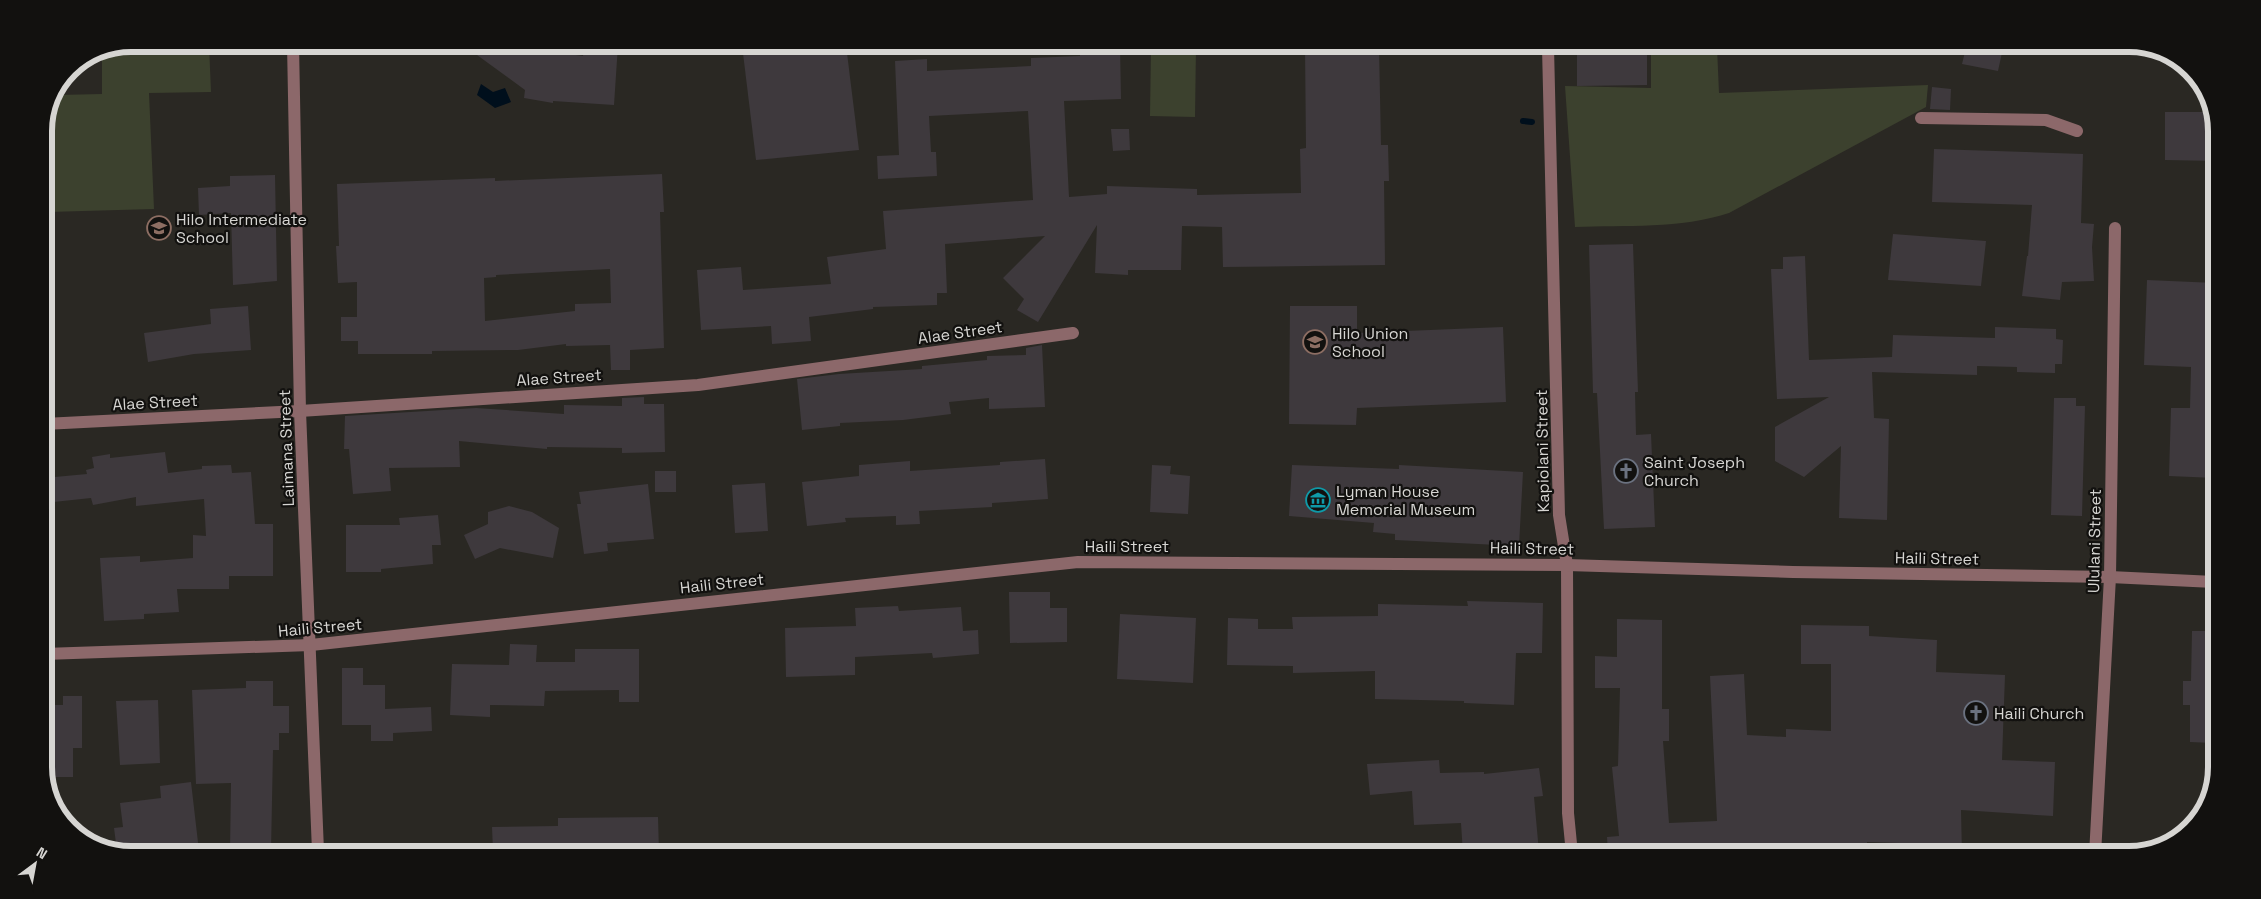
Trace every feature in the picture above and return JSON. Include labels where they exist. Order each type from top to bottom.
[{"type":"street","name":"Laimana Street","points":[[293,52],[300,411],[318,846]]},
{"type":"street","name":"Kapiolani Street","points":[[1548,52],[1559,515],[1567,564],[1568,813],[1571,846]]},
{"type":"street","points":[[1921,118],[2046,120],[2077,131]]},
{"type":"street","name":"Ululani Street","points":[[2095,846],[2110,577],[2115,228]]},
{"type":"street","name":"Alae Street","points":[[52,424],[300,411],[698,385],[1073,332]]},
{"type":"street","name":"Haili Street","points":[[53,654],[311,645],[1078,562],[1567,564],[1803,572],[2110,577],[2208,582]]},
{"type":"green space","points":[[132,52],[209,52],[211,92],[149,93],[154,209],[52,212],[52,132],[54,116],[59,102],[63,95],[102,94],[102,59],[116,54]]},
{"type":"green space","points":[[1151,52],[1196,52],[1195,117],[1150,116]]},
{"type":"green space","points":[[1651,52],[1717,52],[1719,93],[1928,85],[1926,107],[1729,213],[1692,222],[1672,224],[1575,227],[1565,86],[1651,88]]},
{"type":"water","points":[[481,84],[493,92],[505,88],[511,102],[495,108],[477,95]]},
{"type":"building","points":[[479,52],[554,52],[583,56],[583,52],[618,52],[614,105],[553,101],[553,103],[524,98],[525,90],[477,55]]},
{"type":"building","points":[[743,52],[847,52],[859,150],[756,160]]},
{"type":"building","points":[[1080,52],[1120,52],[1121,99],[1064,101],[1069,197],[1107,194],[1107,186],[1197,189],[1197,195],[1301,193],[1300,149],[1306,148],[1305,52],[1379,52],[1381,145],[1388,145],[1389,181],[1384,181],[1385,265],[1223,267],[1222,227],[1182,226],[1181,270],[1128,270],[1128,275],[1095,273],[1097,225],[1038,322],[1017,310],[1024,299],[1003,278],[1045,236],[945,244],[947,293],[937,293],[937,305],[873,307],[873,309],[809,317],[811,341],[772,344],[771,326],[701,330],[697,270],[741,267],[743,290],[831,284],[827,257],[886,249],[883,211],[1033,200],[1028,111],[929,116],[931,152],[936,152],[937,176],[878,179],[877,156],[899,155],[895,61],[927,59],[927,71],[1031,66],[1031,58],[1080,56]]},
{"type":"building","points":[[1577,52],[1647,52],[1647,85],[1577,86]]},
{"type":"building","points":[[1965,52],[2002,52],[1998,71],[1962,64]]},
{"type":"building","points":[[1932,87],[1951,89],[1950,110],[1930,109]]},
{"type":"building","points":[[2165,112],[2206,112],[2208,127],[2208,161],[2165,160]]},
{"type":"building","points":[[1111,129],[1129,129],[1130,150],[1113,151]]},
{"type":"building","points":[[1934,149],[2083,154],[2081,223],[2094,224],[2092,247],[2094,281],[2062,282],[2060,300],[2022,296],[2028,256],[2032,205],[1932,202]]},
{"type":"building","points":[[662,174],[664,212],[660,212],[664,348],[630,350],[630,370],[611,370],[610,345],[566,346],[566,344],[518,350],[432,351],[432,354],[358,354],[358,341],[341,341],[341,317],[357,317],[357,282],[338,283],[336,246],[339,246],[337,184],[495,178],[495,181]],"holes":[[[610,269],[611,303],[575,304],[575,311],[485,321],[484,278],[496,277],[496,275]]]},
{"type":"building","points":[[275,175],[277,281],[233,285],[231,213],[199,215],[198,188],[230,186],[230,176]]},
{"type":"building","points":[[1893,234],[1986,241],[1981,286],[1888,280]]},
{"type":"building","points":[[1633,244],[1638,392],[1635,392],[1636,435],[1651,434],[1655,527],[1604,529],[1597,393],[1593,393],[1589,245]]},
{"type":"building","points":[[1805,256],[1809,360],[1892,357],[1893,335],[1995,338],[1995,327],[2056,329],[2056,339],[2063,340],[2062,364],[2055,364],[2055,373],[2017,372],[2017,367],[1977,366],[1977,375],[1872,372],[1874,418],[1889,419],[1887,520],[1839,518],[1841,446],[1804,477],[1775,461],[1775,427],[1829,397],[1777,399],[1771,269],[1783,269],[1783,257]]},
{"type":"building","points":[[2147,280],[2208,283],[2208,478],[2169,476],[2171,408],[2190,408],[2191,367],[2144,365]]},
{"type":"building","points":[[248,306],[251,350],[194,354],[148,362],[144,333],[211,324],[210,309]]},
{"type":"building","points":[[1290,306],[1357,306],[1357,333],[1503,327],[1506,402],[1357,408],[1356,425],[1289,424]]},
{"type":"building","points":[[1042,345],[1045,407],[989,409],[989,398],[949,402],[951,414],[903,420],[840,423],[840,426],[802,430],[797,379],[839,374],[922,369],[922,366],[987,360],[987,356],[1026,355],[1026,348]]},
{"type":"building","points":[[644,397],[644,404],[664,404],[665,452],[622,453],[622,448],[547,447],[547,449],[459,441],[460,467],[389,468],[391,491],[353,494],[349,449],[344,449],[345,416],[476,408],[564,414],[564,405],[622,406],[622,398]]},
{"type":"building","points":[[2054,398],[2076,398],[2076,406],[2085,406],[2082,516],[2051,515]]},
{"type":"building","points":[[165,452],[168,473],[202,469],[202,466],[231,465],[232,473],[251,472],[255,524],[273,524],[273,576],[229,576],[229,589],[177,589],[179,612],[144,614],[144,619],[104,621],[100,558],[140,556],[140,562],[193,558],[193,535],[206,536],[204,499],[136,506],[136,497],[93,505],[91,498],[53,502],[53,477],[87,474],[86,470],[94,468],[92,457],[110,454],[110,458]]},
{"type":"building","points":[[1045,459],[1048,499],[992,503],[992,507],[919,511],[920,524],[896,525],[896,516],[845,518],[846,522],[807,526],[802,482],[859,476],[859,465],[910,461],[910,471],[1000,465],[1000,462]]},
{"type":"building","points":[[1152,465],[1171,466],[1170,474],[1190,476],[1188,514],[1150,512]]},
{"type":"building","points":[[1292,465],[1399,469],[1399,465],[1523,472],[1519,546],[1395,540],[1395,534],[1373,532],[1374,523],[1289,516]]},
{"type":"building","points":[[655,471],[676,471],[676,492],[655,492]]},
{"type":"building","points":[[765,483],[768,531],[735,533],[732,485]]},
{"type":"building","points":[[648,484],[654,539],[607,543],[608,551],[584,554],[577,504],[581,504],[579,492]]},
{"type":"building","points":[[509,506],[532,512],[559,528],[553,558],[500,548],[475,559],[464,535],[488,524],[488,512]]},
{"type":"building","points":[[438,515],[441,545],[432,545],[433,564],[381,569],[381,572],[346,572],[346,525],[400,525],[399,518]]},
{"type":"building","points":[[1009,592],[1050,592],[1050,608],[1067,608],[1067,642],[1010,643]]},
{"type":"building","points":[[1467,601],[1543,603],[1542,653],[1516,653],[1514,705],[1464,703],[1464,701],[1375,699],[1375,671],[1293,673],[1293,666],[1227,665],[1228,618],[1258,619],[1258,629],[1293,629],[1292,617],[1378,616],[1378,604],[1468,606]]},
{"type":"building","points":[[898,606],[899,611],[961,607],[963,631],[978,630],[979,654],[933,658],[932,653],[855,657],[855,675],[786,677],[785,628],[856,626],[855,608]]},
{"type":"building","points":[[1120,614],[1196,618],[1193,683],[1117,679]]},
{"type":"building","points":[[1617,619],[1662,620],[1662,709],[1669,709],[1669,741],[1663,741],[1669,823],[1717,821],[1710,676],[1744,674],[1747,735],[1786,737],[1786,729],[1831,731],[1831,664],[1801,664],[1801,625],[1869,626],[1869,636],[1937,640],[1936,672],[2005,675],[2002,760],[2055,762],[2053,816],[1961,810],[1962,846],[1867,842],[1867,846],[1608,846],[1607,837],[1619,836],[1612,767],[1618,766],[1620,688],[1595,688],[1595,656],[1617,657]]},
{"type":"building","points":[[2192,631],[2208,631],[2208,743],[2190,742],[2190,705],[2183,705],[2183,681],[2191,681]]},
{"type":"building","points":[[510,644],[537,645],[536,662],[575,662],[575,649],[639,649],[639,702],[619,702],[619,690],[545,691],[544,706],[490,705],[490,717],[450,715],[452,664],[509,665]]},
{"type":"building","points":[[342,668],[363,668],[363,685],[385,685],[385,709],[431,707],[432,731],[393,733],[393,741],[371,741],[371,725],[342,725]]},
{"type":"building","points":[[246,681],[273,681],[273,706],[289,706],[289,733],[279,733],[279,750],[273,750],[271,846],[230,846],[231,783],[196,784],[192,690],[246,688]]},
{"type":"building","points":[[63,696],[82,696],[82,748],[73,748],[73,777],[53,777],[53,705],[63,705]]},
{"type":"building","points":[[158,700],[160,763],[120,765],[116,701]]},
{"type":"building","points":[[1439,760],[1440,773],[1484,772],[1484,774],[1539,768],[1543,796],[1534,797],[1538,846],[1462,846],[1461,823],[1414,825],[1412,791],[1370,795],[1367,764]]},
{"type":"building","points":[[191,782],[198,846],[116,845],[114,828],[123,827],[120,803],[161,798],[160,786]]},
{"type":"building","points":[[658,817],[659,846],[493,846],[492,827],[558,826],[558,818]]},
{"type":"waterway","points":[[1523,121],[1532,122]]},
{"type":"place","name":"Hilo Intermediate School","points":[[159,228]]},
{"type":"place","name":"Hilo Union School","points":[[1315,342]]},
{"type":"place","name":"Saint Joseph Church","points":[[1626,471]]},
{"type":"place","name":"Lyman House Memorial Museum","points":[[1318,500]]},
{"type":"place","name":"Haili Church","points":[[1976,713]]}]
